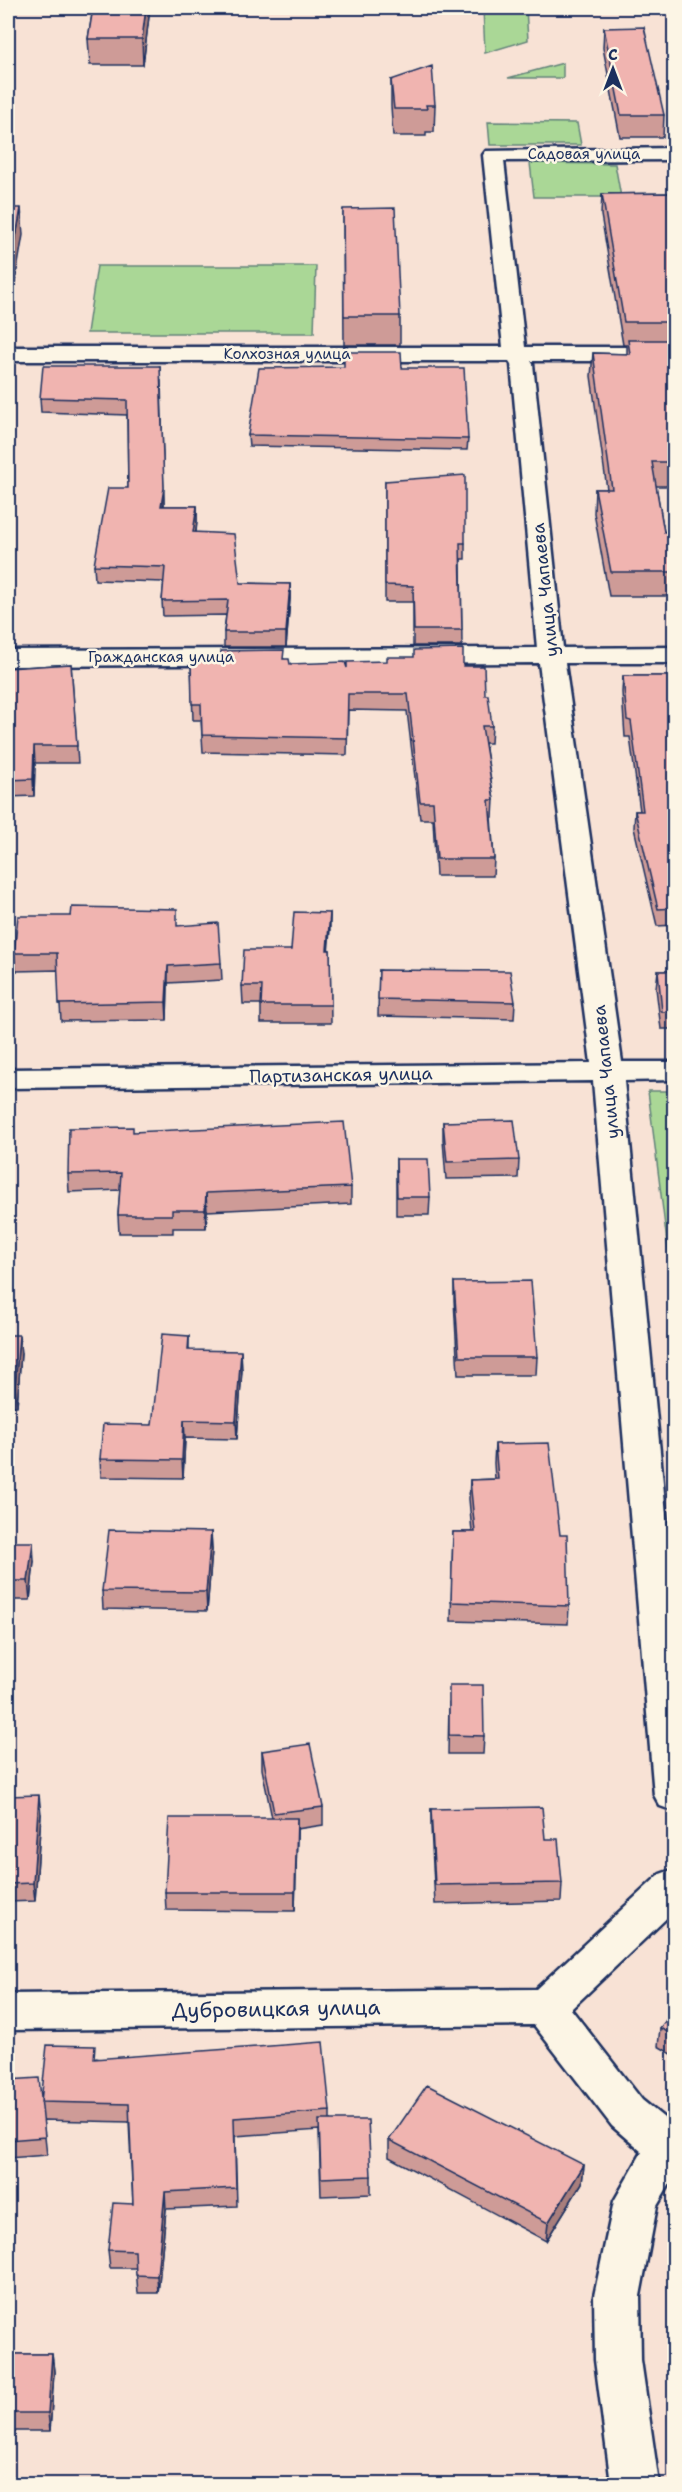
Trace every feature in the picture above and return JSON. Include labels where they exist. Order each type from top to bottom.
[{"type":"street","name":"Садовая улица","points":[[493,155],[675,154]]},
{"type":"street","name":"улица Чапаева","points":[[493,155],[515,354],[522,364],[551,656],[608,1071],[675,1795]]},
{"type":"street","name":"Колхозная улица","points":[[8,354],[675,354]]},
{"type":"street","name":"Гражданская улица","points":[[8,658],[675,656]]},
{"type":"street","name":"Партизанская улица","points":[[8,1079],[675,1071]]},
{"type":"street","points":[[635,2484],[618,2360],[617,2296],[636,2201],[671,2150],[627,2113],[545,2007],[675,1886]]},
{"type":"street","name":"Дубровицкая улица","points":[[8,2012],[545,2007]]},
{"type":"green space","points":[[483,8],[526,8],[528,40],[485,53]]},
{"type":"green space","points":[[563,63],[563,78],[508,78]]},
{"type":"green space","points":[[488,122],[577,123],[581,145],[490,145]]},
{"type":"green space","points":[[530,163],[615,164],[621,197],[534,197]]},
{"type":"green space","points":[[97,266],[316,266],[314,333],[87,333]]},
{"type":"green space","points":[[648,1091],[674,1091],[674,1298]]},
{"type":"building","points":[[93,8],[146,8],[142,39],[88,39]]},
{"type":"building","points":[[644,27],[664,115],[621,115],[604,28]]},
{"type":"building","points":[[432,66],[435,105],[426,105],[427,109],[394,109],[391,80]]},
{"type":"building","points":[[675,193],[675,322],[624,322],[602,194]]},
{"type":"building","points":[[8,208],[21,208],[8,284]]},
{"type":"building","points":[[395,208],[400,316],[344,316],[343,209]]},
{"type":"building","points":[[628,340],[675,340],[675,462],[652,462],[664,532],[675,532],[675,572],[611,572],[595,489],[612,489],[593,353],[630,354]]},
{"type":"building","points":[[344,352],[401,352],[402,368],[464,368],[468,439],[248,435],[259,368],[344,367]]},
{"type":"building","points":[[43,366],[160,366],[164,488],[161,506],[197,506],[193,532],[234,534],[240,583],[290,584],[286,632],[224,632],[228,600],[162,601],[165,567],[94,565],[108,488],[128,488],[127,400],[40,398]]},
{"type":"building","points":[[465,475],[465,543],[460,543],[462,630],[414,630],[413,586],[385,585],[385,481]]},
{"type":"building","points":[[463,649],[463,666],[484,666],[485,695],[488,695],[492,726],[482,726],[494,800],[489,800],[494,859],[437,859],[433,802],[420,802],[408,694],[348,694],[347,738],[202,735],[201,704],[192,704],[191,661],[220,661],[221,651],[284,650],[283,659],[289,659],[290,664],[345,662],[347,668],[347,662],[387,661],[387,657],[414,657],[414,650]]},
{"type":"building","points":[[71,664],[77,746],[34,746],[33,779],[8,780],[8,668]]},
{"type":"building","points":[[623,676],[675,676],[675,908],[658,909],[635,811],[643,811],[631,721],[627,720]]},
{"type":"building","points":[[72,907],[177,909],[177,926],[218,923],[221,963],[168,966],[166,1002],[59,1004],[57,953],[14,953],[18,916],[71,916]]},
{"type":"building","points":[[294,912],[330,913],[327,950],[330,950],[331,1005],[261,1005],[262,986],[242,986],[244,950],[291,950]]},
{"type":"building","points":[[379,970],[510,971],[515,1002],[378,999]]},
{"type":"building","points":[[658,971],[675,971],[675,1012],[662,1012]]},
{"type":"building","points":[[514,1120],[519,1160],[447,1162],[443,1122]]},
{"type":"building","points":[[344,1122],[351,1187],[206,1193],[205,1210],[172,1210],[172,1215],[118,1215],[121,1173],[68,1174],[69,1128],[133,1127],[133,1132]]},
{"type":"building","points":[[396,1159],[428,1159],[430,1197],[397,1197]]},
{"type":"building","points":[[531,1281],[537,1357],[459,1357],[454,1282]]},
{"type":"building","points":[[162,1334],[189,1336],[188,1350],[241,1351],[236,1421],[184,1420],[182,1460],[100,1459],[103,1424],[152,1425]]},
{"type":"building","points":[[8,1335],[19,1335],[15,1387],[8,1388]]},
{"type":"building","points":[[549,1443],[560,1535],[567,1535],[569,1606],[451,1602],[453,1532],[475,1532],[470,1480],[498,1479],[495,1444]]},
{"type":"building","points":[[109,1530],[211,1532],[206,1592],[102,1591]]},
{"type":"building","points":[[8,1542],[33,1542],[28,1581],[8,1581]]},
{"type":"building","points":[[449,1685],[483,1685],[484,1736],[449,1735]]},
{"type":"building","points":[[310,1744],[323,1807],[274,1813],[262,1751]]},
{"type":"building","points":[[39,1795],[33,1883],[8,1884],[8,1796]]},
{"type":"building","points":[[542,1807],[545,1839],[558,1839],[562,1883],[435,1885],[431,1809]]},
{"type":"building","points":[[169,1818],[297,1818],[295,1892],[165,1892]]},
{"type":"building","points":[[675,2009],[675,2036],[660,2028]]},
{"type":"building","points":[[323,2042],[330,2111],[234,2118],[236,2188],[165,2192],[157,2276],[136,2275],[135,2251],[108,2250],[113,2203],[133,2204],[129,2104],[41,2102],[47,2045],[95,2046],[94,2059]]},
{"type":"building","points":[[39,2078],[45,2137],[8,2140],[8,2080]]},
{"type":"building","points":[[427,2085],[584,2165],[548,2223],[389,2140]]},
{"type":"building","points":[[319,2120],[368,2120],[371,2176],[321,2178]]},
{"type":"building","points":[[8,2354],[52,2354],[48,2413],[8,2413]]}]
